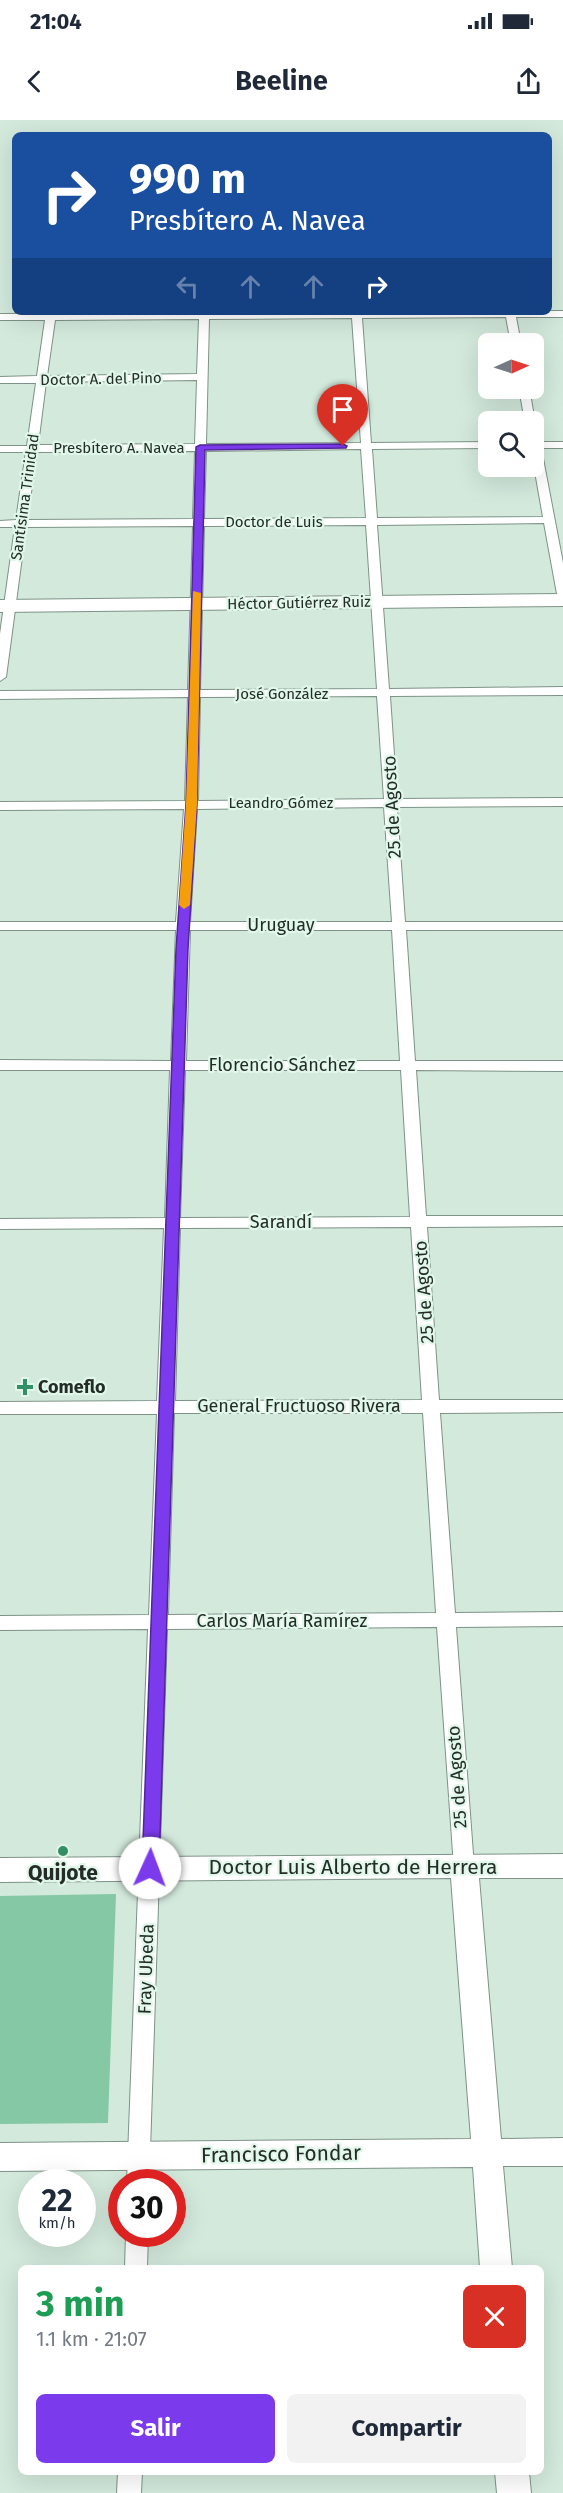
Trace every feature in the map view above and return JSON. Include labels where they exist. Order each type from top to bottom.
[{"type":"highway","name":"Héctor Gutiérrez Ruiz","points":[[5,606],[563,600]]},
{"type":"street","points":[[0,317],[357,315]]},
{"type":"street","name":"25 de Agosto","points":[[357,315],[385,694],[445,1620],[496,2265]]},
{"type":"street","points":[[510,315],[514,333]]},
{"type":"street","name":"Fray Ubeda","points":[[138,2169],[183,925],[191,804],[204,316]]},
{"type":"street","name":"Santísima Trinidad","points":[[0,677],[5,606],[22,524],[50,317]]},
{"type":"street","name":"Doctor A. del Pino","points":[[0,380],[202,377]]},
{"type":"street","points":[[544,444],[563,445]]},
{"type":"street","name":"Presbítero A. Navea","points":[[0,449],[478,445]]},
{"type":"street","points":[[541,477],[563,594]]},
{"type":"street","name":"Doctor de Luis","points":[[0,524],[549,519]]},
{"type":"street","name":"José González","points":[[0,695],[563,691]]},
{"type":"street","name":"Leandro Gómez","points":[[0,806],[563,802]]},
{"type":"street","name":"Uruguay","points":[[0,926],[563,926]]},
{"type":"street","name":"Florencio Sánchez","points":[[0,1065],[563,1066]]},
{"type":"street","name":"Sarandí","points":[[0,1224],[563,1221]]},
{"type":"street","name":"General Fructuoso Rivera","points":[[0,1408],[563,1406]]},
{"type":"street","name":"Carlos María Ramírez","points":[[0,1623],[563,1619]]},
{"type":"street","name":"Doctor Luis Alberto de Herrera","points":[[0,1870],[563,1866]]},
{"type":"street","name":"Francisco Fondar","points":[[0,2157],[138,2169],[488,2152],[563,2152]]},
{"type":"street","points":[[136,2247],[136,2265]]},
{"type":"street","points":[[129,2493],[130,2475]]},
{"type":"street","points":[[512,2475],[514,2493]]},
{"type":"green space","points":[[116,1894],[108,2123],[0,2124],[0,1896]]},
{"type":"slow traffic","points":[[184,905],[191,804],[197,593]]},
{"type":"place","name":"Comeflo","points":[[25,1387]]},
{"type":"place","name":"Quijote","points":[[63,1851]]},
{"type":"route","points":[[150,1868],[182,949],[191,804],[200,447],[343,446]]}]
